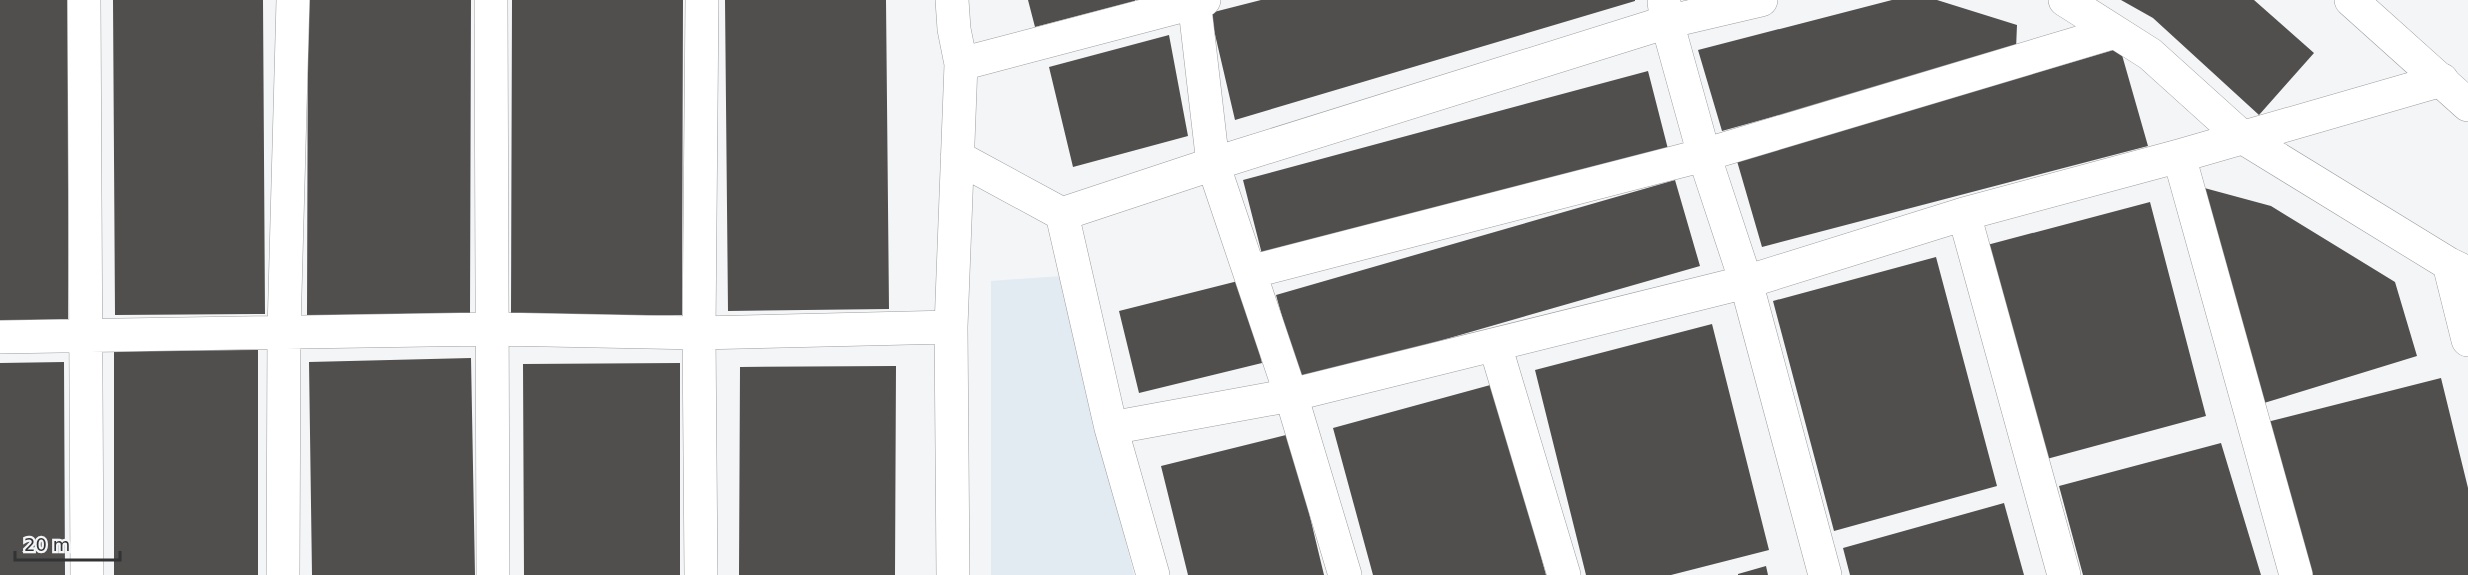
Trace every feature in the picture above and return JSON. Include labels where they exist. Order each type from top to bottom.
[{"type":"street","points":[[84,0],[87,575]]},
{"type":"street","points":[[283,575],[284,331],[293,0]]},
{"type":"street","points":[[490,0],[493,575]]},
{"type":"street","points":[[701,575],[699,333],[702,0]]},
{"type":"street","points":[[952,0],[954,29],[961,64],[951,327],[953,575]]},
{"type":"street","points":[[957,157],[1062,214],[1665,11],[1761,0]]},
{"type":"street","points":[[2065,0],[2150,54],[2242,137],[2459,268],[2468,340]]},
{"type":"street","points":[[2351,0],[2468,105]]},
{"type":"street","points":[[961,64],[1197,1],[1213,164],[1291,395],[1345,575]]},
{"type":"street","points":[[1665,11],[1704,155],[1746,282],[1825,575]]},
{"type":"street","points":[[1250,272],[1704,155],[2115,32]]},
{"type":"street","points":[[1111,428],[1291,395],[1746,282],[1964,214],[2180,156],[2442,80]]},
{"type":"street","points":[[2180,156],[2296,575]]},
{"type":"street","points":[[1062,214],[1111,428],[1153,575]]},
{"type":"street","points":[[1964,214],[2064,575]]},
{"type":"street","points":[[0,337],[492,329],[699,333],[951,327]]},
{"type":"street","points":[[1495,345],[1564,575]]},
{"type":"shaded area","points":[[1062,276],[1134,575],[991,575],[991,281]]},
{"type":"building","points":[[0,0],[68,0],[68,323],[0,323]]},
{"type":"building","points":[[113,0],[263,0],[265,314],[115,315]]},
{"type":"building","points":[[308,0],[471,0],[470,316],[307,316]]},
{"type":"building","points":[[512,0],[683,0],[682,315],[511,315]]},
{"type":"building","points":[[725,0],[886,0],[889,309],[728,311]]},
{"type":"building","points":[[1028,0],[1135,0],[1135,1],[1035,27]]},
{"type":"building","points":[[1261,0],[1635,1],[1235,120],[1210,13]]},
{"type":"building","points":[[1892,0],[1937,0],[2017,25],[2016,49],[1722,131],[1698,50]]},
{"type":"building","points":[[2121,0],[2254,0],[2314,53],[2259,115],[2153,18]]},
{"type":"building","points":[[1169,35],[1188,136],[1073,167],[1049,67]]},
{"type":"building","points":[[2120,48],[2148,146],[1762,247],[1737,161]]},
{"type":"building","points":[[1648,71],[1669,153],[1264,262],[1243,180]]},
{"type":"building","points":[[1675,180],[1700,266],[1300,381],[1276,295]]},
{"type":"building","points":[[2197,186],[2271,206],[2395,282],[2417,356],[2264,403]]},
{"type":"building","points":[[2150,202],[2206,416],[2043,460],[1987,245]]},
{"type":"building","points":[[1936,257],[1997,486],[1834,531],[1773,301]]},
{"type":"building","points":[[1242,280],[1262,363],[1139,393],[1119,311]]},
{"type":"building","points":[[1712,324],[1769,550],[1671,575],[1586,575],[1535,370]]},
{"type":"building","points":[[258,350],[258,575],[114,575],[114,351]]},
{"type":"building","points":[[471,358],[475,575],[312,575],[309,362]]},
{"type":"building","points":[[64,362],[65,575],[0,575],[0,363]]},
{"type":"building","points":[[680,363],[680,575],[524,575],[523,364]]},
{"type":"building","points":[[896,366],[895,575],[739,575],[740,367]]},
{"type":"building","points":[[2441,378],[2468,488],[2468,575],[2305,575],[2267,422]]},
{"type":"building","points":[[1494,384],[1546,575],[1373,575],[1333,428]]},
{"type":"building","points":[[1290,434],[1324,575],[1188,575],[1161,466]]},
{"type":"building","points":[[2221,443],[2261,575],[2083,575],[2059,486]]},
{"type":"building","points":[[2004,503],[2024,575],[1850,575],[1843,548]]},
{"type":"building","points":[[1766,566],[1768,575],[1738,575],[1738,574]]}]
